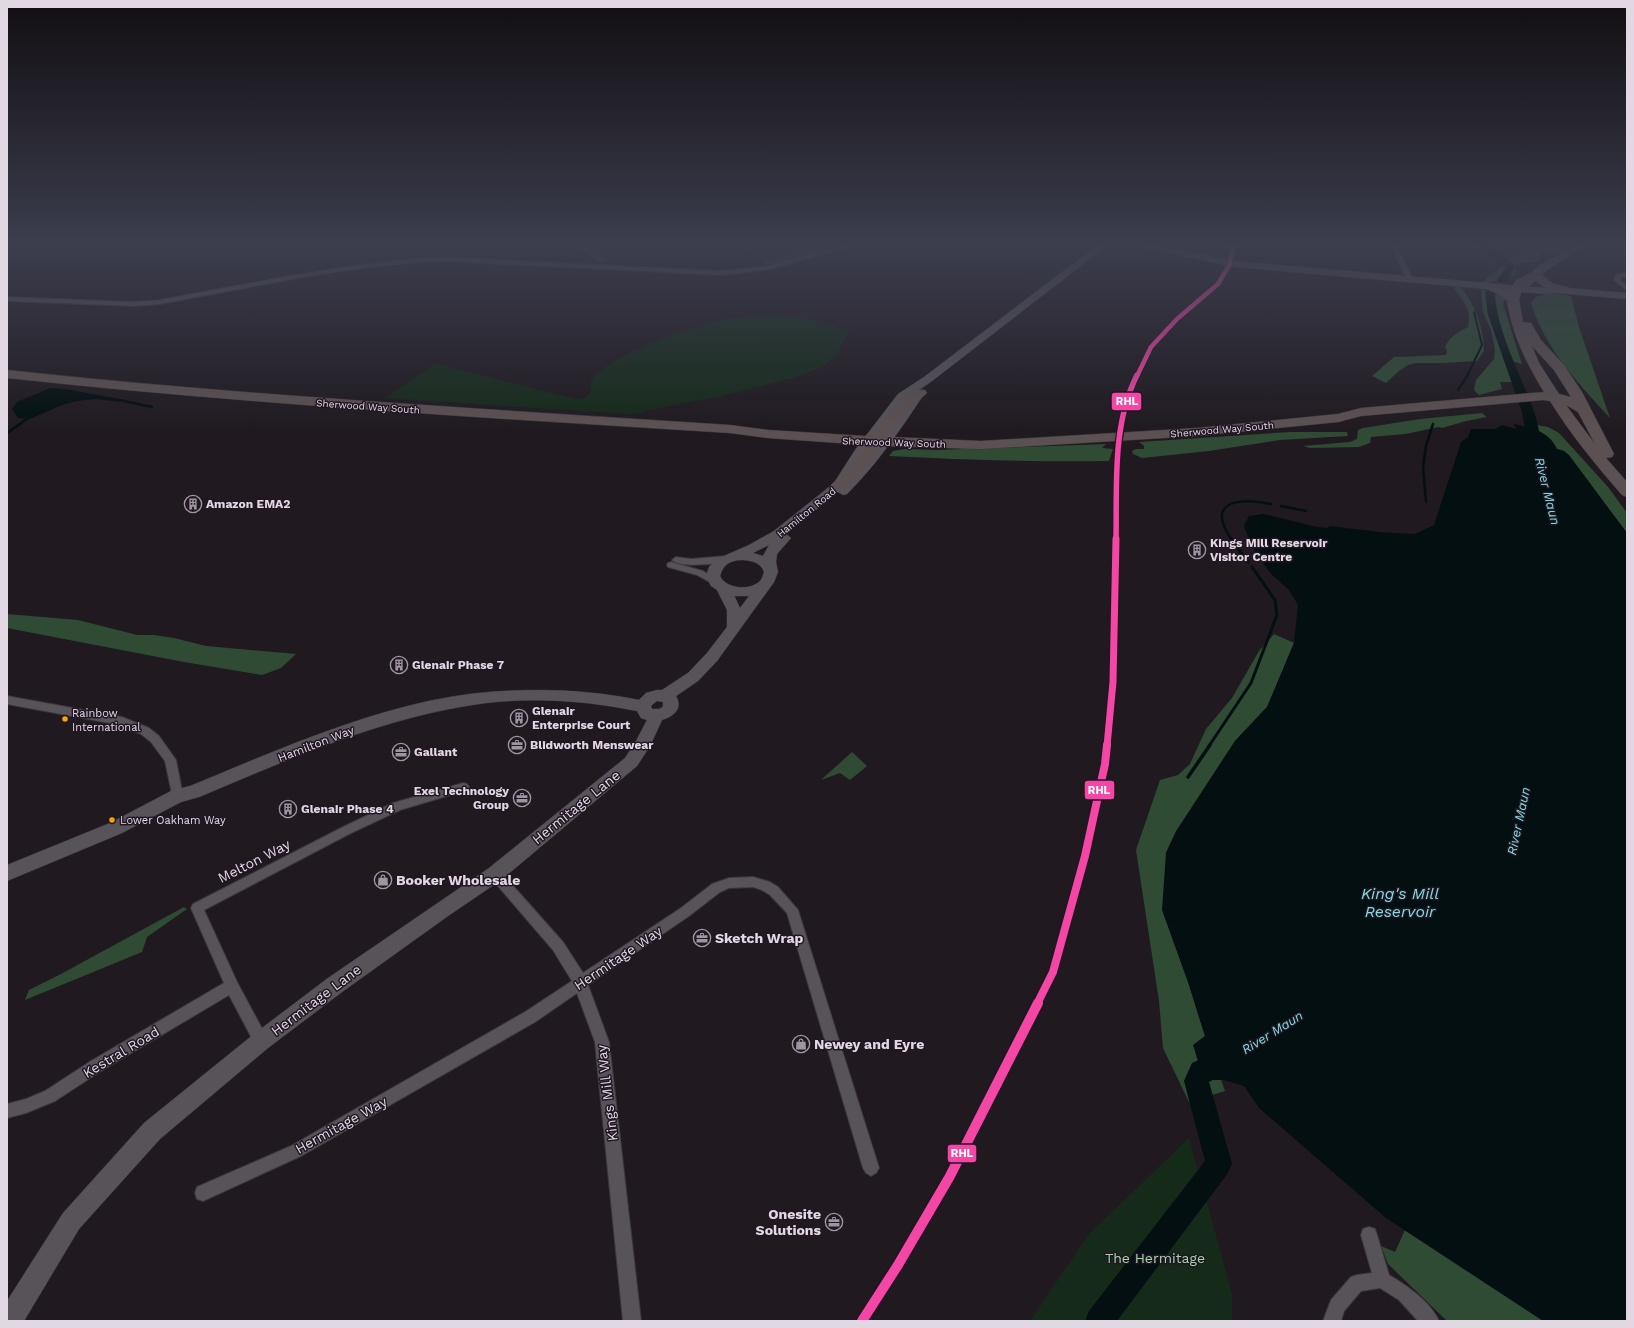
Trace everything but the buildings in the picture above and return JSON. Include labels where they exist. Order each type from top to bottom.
[{"type":"highway","points":[[1520,306],[1517,322],[1533,363],[1557,398],[1568,419],[1597,457],[1625,489]]},
{"type":"highway","points":[[1524,306],[1524,316],[1532,335],[1568,380],[1625,489]]},
{"type":"highway","points":[[1542,349],[1562,391],[1557,398]]},
{"type":"highway","points":[[1539,373],[1532,400],[1568,419]]},
{"type":"highway","name":"Sherwood Way South","points":[[7,374],[234,396],[422,410],[730,429],[768,434],[1058,441]]},
{"type":"highway","points":[[839,485],[853,472],[908,402],[920,393]]},
{"type":"highway","name":"Sherwood Way South","points":[[730,429],[777,428],[797,432],[981,445],[1197,432],[1338,418],[1356,420],[1464,406],[1512,398],[1532,400]]},
{"type":"highway","points":[[1557,398],[1583,409]]},
{"type":"highway","name":"Sherwood Way South","points":[[1464,406],[1557,398]]},
{"type":"street","name":"Hamilton Road","points":[[650,711],[646,700],[650,697],[660,695],[665,696],[693,676],[707,663],[743,616],[769,579],[770,568],[768,559],[770,552],[775,546],[810,519],[858,476],[902,396],[928,379],[1024,306]]},
{"type":"street","name":"Hamilton Road","points":[[920,393],[928,379]]},
{"type":"street","name":"Hamilton Road","points":[[719,585],[713,574],[714,570],[719,564],[761,545],[779,534],[839,485]]},
{"type":"street","points":[[763,586],[753,590],[740,592],[719,585],[700,573],[673,562],[691,562],[744,556],[756,557],[770,568]]},
{"type":"street","points":[[719,585],[734,610],[734,626]]},
{"type":"street","name":"Hamilton Way","points":[[7,873],[116,828],[177,796],[193,792],[326,738],[388,718],[422,709],[456,702],[531,695],[582,697],[650,711]]},
{"type":"street","points":[[7,700],[122,721],[145,731],[155,739],[170,760],[177,796]]},
{"type":"street","name":"Hermitage Lane","points":[[10,1321],[71,1221],[152,1132],[261,1041],[441,910],[496,874],[631,762],[648,737],[650,711]]},
{"type":"street","name":"Melton Way","points":[[261,1041],[232,986],[197,908],[347,830],[397,806],[463,787]]},
{"type":"street","name":"Kings Mill Way","points":[[496,874],[558,946],[580,983],[602,1042],[632,1321]]},
{"type":"street","name":"Hermitage Way","points":[[203,1193],[296,1151],[530,1017],[685,912],[716,888],[729,883],[747,882],[766,886],[774,891],[792,910],[871,1168]]},
{"type":"street","name":"Kestral Road","points":[[7,1111],[26,1106],[50,1096],[96,1066],[232,986]]},
{"type":"street","points":[[1368,1235],[1382,1280]]},
{"type":"street","points":[[1332,1321],[1337,1306],[1357,1283],[1382,1280],[1405,1294],[1430,1321]]},
{"type":"green space","points":[[1466,306],[1472,306],[1478,317],[1484,342],[1484,351],[1477,361],[1416,363],[1408,365],[1399,371],[1386,383],[1372,376],[1394,357],[1446,355],[1447,351],[1445,347],[1449,340],[1454,335],[1468,327],[1468,310]]},
{"type":"green space","points":[[1482,306],[1504,306],[1522,364],[1512,361],[1521,382],[1500,382],[1502,389],[1479,395],[1474,390],[1476,380],[1494,359],[1495,350],[1491,330],[1483,312]]},
{"type":"green space","points":[[1532,306],[1574,306],[1579,327],[1610,418],[1564,365],[1537,320]]},
{"type":"green space","points":[[761,315],[791,315],[850,330],[838,353],[827,364],[815,370],[793,378],[722,396],[640,412],[647,413],[627,414],[384,398],[436,364],[576,399],[585,398],[591,392],[591,383],[598,373],[611,363],[648,344],[705,324]]},
{"type":"green space","points":[[1482,413],[1487,417],[1442,428],[1439,427],[1405,434],[1371,437],[1370,443],[1359,447],[1310,448],[1303,446],[1350,442],[1357,439],[1358,430],[1363,428],[1420,419]]},
{"type":"green space","points":[[1537,425],[1548,427],[1559,433],[1608,487],[1627,513],[1627,533],[1564,451],[1557,449],[1536,431]]},
{"type":"green space","points":[[1290,432],[1347,432],[1348,436],[1280,440],[1209,451],[1142,458],[1133,454],[1132,451],[1136,449],[1144,449],[1144,446],[1139,442]]},
{"type":"green space","points":[[1106,444],[1102,448],[1113,449],[1109,461],[944,459],[889,456],[893,451],[905,449],[936,450]]},
{"type":"green space","points":[[7,614],[78,620],[137,635],[154,635],[174,638],[206,646],[296,654],[281,668],[262,675],[184,662],[7,628]]},
{"type":"green space","points":[[1274,634],[1294,643],[1267,707],[1235,741],[1176,831],[1166,853],[1189,985],[1205,1036],[1225,1091],[1189,1102],[1163,1048],[1159,1001],[1136,850],[1160,780],[1178,775],[1190,764],[1206,729],[1232,698],[1259,651]]},
{"type":"green space","points":[[852,752],[867,766],[850,780],[840,773],[821,780]]},
{"type":"green space","points":[[184,907],[187,909],[147,937],[142,952],[25,1000],[29,990]]},
{"type":"green space","name":"The Hermitage","points":[[1189,1138],[1232,1294],[1232,1321],[1030,1321],[1089,1234]]},
{"type":"green space","points":[[1405,1230],[1544,1321],[1447,1321],[1388,1264],[1381,1246],[1395,1252]]},
{"type":"water","points":[[50,388],[65,389],[126,400],[121,402],[96,399],[77,401],[62,405],[30,419],[18,418],[12,409],[17,402]]},
{"type":"water","name":"King's Mill Reservoir","points":[[1514,424],[1545,434],[1554,443],[1557,449],[1564,451],[1569,455],[1627,533],[1627,1321],[1543,1321],[1386,1218],[1259,1108],[1244,1086],[1224,1080],[1204,1080],[1193,1045],[1205,1036],[1189,985],[1162,910],[1166,853],[1176,832],[1235,741],[1267,707],[1294,643],[1298,605],[1289,590],[1270,573],[1252,547],[1244,526],[1249,516],[1264,514],[1317,527],[1328,528],[1329,526],[1380,532],[1415,534],[1434,525],[1461,442],[1468,437],[1471,429],[1496,429],[1502,425],[1516,429]]},
{"type":"waterway","name":"River Maun","points":[[1491,306],[1498,332],[1531,421],[1536,450]]},
{"type":"waterway","points":[[1467,376],[1482,345],[1474,312]]},
{"type":"waterway","points":[[1458,390],[1468,375]]},
{"type":"waterway","points":[[124,401],[152,407]]},
{"type":"waterway","points":[[7,433],[27,419]]},
{"type":"waterway","points":[[1426,502],[1423,467],[1426,446],[1433,424]]},
{"type":"waterway","points":[[1232,540],[1224,527],[1222,517],[1224,509],[1229,505],[1238,502],[1248,501],[1271,504]]},
{"type":"waterway","points":[[1281,506],[1306,511]]},
{"type":"waterway","points":[[1231,539],[1248,562]]},
{"type":"waterway","points":[[1209,746],[1251,683],[1277,615],[1275,600],[1252,567]]},
{"type":"waterway","points":[[1188,777],[1210,745]]},
{"type":"waterway","name":"River Maun","points":[[1099,1321],[1219,1164],[1196,1081],[1201,1072],[1221,1062]]},
{"type":"transit line","name":"RHL","points":[[862,1321],[898,1265],[950,1176],[1007,1066],[1053,972],[1085,856],[1105,764],[1113,682],[1118,445],[1123,414],[1130,389],[1151,347],[1177,319],[1192,306]]},
{"type":"place","name":"Amazon EMA2","points":[[193,504]]},
{"type":"place","name":"Kings Mill Reservoir Visitor Centre","points":[[1197,550]]},
{"type":"place","name":"Glenair Phase 7","points":[[399,665]]},
{"type":"place","name":"Glenair Enterprise Court","points":[[519,718]]},
{"type":"place","name":"Rainbow International","points":[[65,719]]},
{"type":"place","name":"Blidworth Menswear","points":[[517,745]]},
{"type":"place","name":"Gallant","points":[[401,752]]},
{"type":"place","name":"Exel Technology Group","points":[[522,798]]},
{"type":"place","name":"Glenair Phase 4","points":[[288,809]]},
{"type":"place","name":"Lower Oakham Way","points":[[112,820]]},
{"type":"place","name":"Booker Wholesale","points":[[383,880]]},
{"type":"place","name":"Sketch Wrap","points":[[702,938]]},
{"type":"place","name":"Newey and Eyre","points":[[801,1044]]},
{"type":"place","name":"Onesite Solutions","points":[[834,1222]]}]
